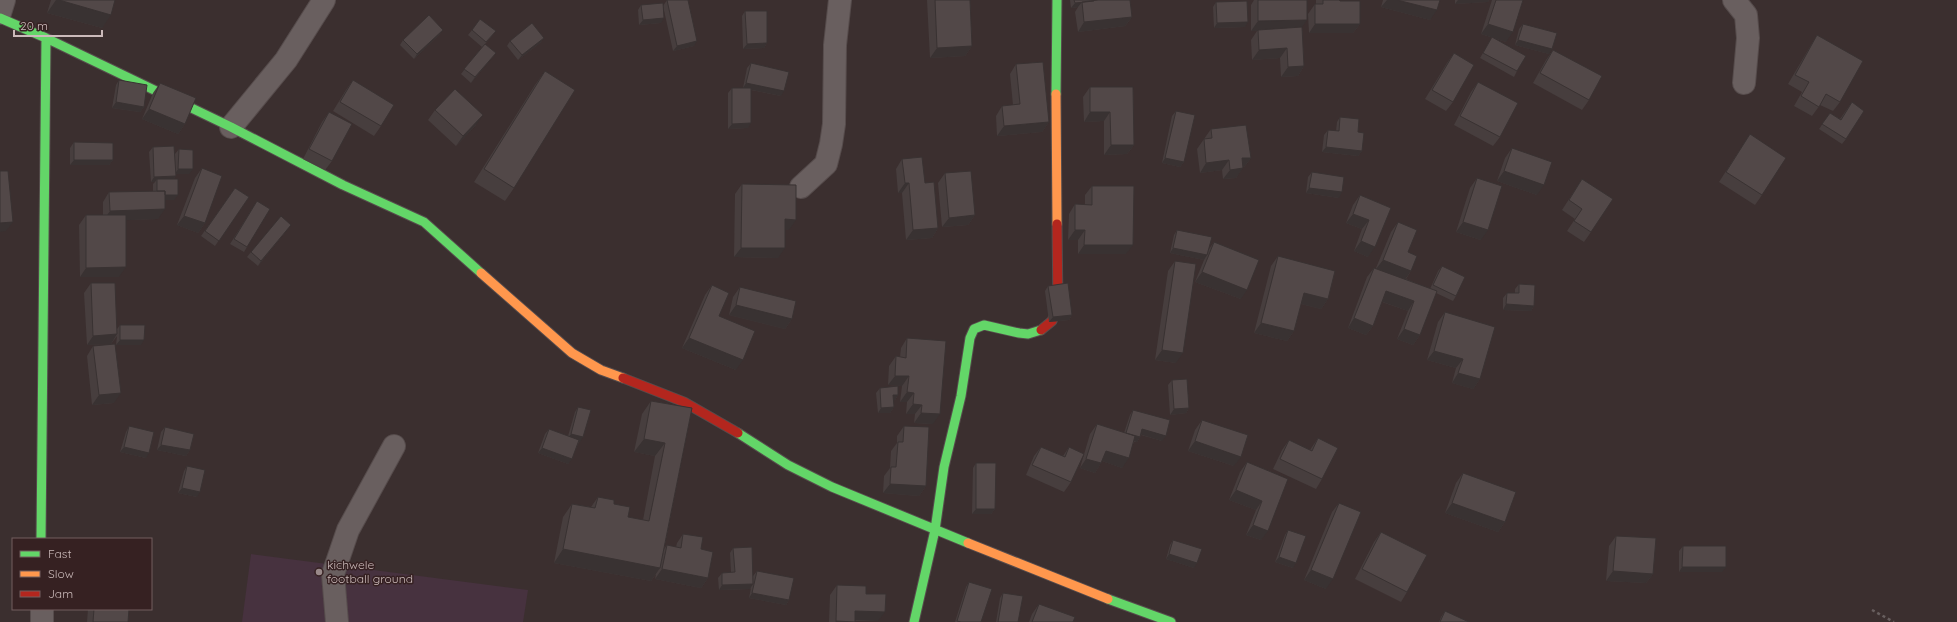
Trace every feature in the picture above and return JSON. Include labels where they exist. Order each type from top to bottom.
[{"type":"street","points":[[0,13],[4,0]]},
{"type":"street","points":[[230,127],[286,60],[324,0]]},
{"type":"street","points":[[800,187],[826,164],[831,144],[834,124],[835,45],[840,0]]},
{"type":"street","points":[[914,622],[935,530],[944,467],[961,396],[970,338],[974,329],[984,325],[1017,334],[1039,332],[1052,323],[1058,306],[1056,89],[1057,0]]},
{"type":"street","points":[[1734,0],[1746,15],[1748,38],[1744,83]]},
{"type":"street","points":[[0,18],[46,38],[230,127],[343,185],[424,222],[572,353],[601,370],[684,402],[752,440],[788,465],[832,487],[1092,594],[1171,622]]},
{"type":"street","points":[[41,538],[46,38]]},
{"type":"street","points":[[337,622],[334,574],[338,559],[348,530],[394,446]]},
{"type":"street","points":[[42,610],[42,622]]},
{"type":"path","points":[[1872,610],[1894,622]]},
{"type":"shaded area","name":"kichwele football ground","points":[[251,554],[528,590],[523,622],[242,622]]},
{"type":"building","points":[[59,0],[115,0],[111,15]]},
{"type":"building","points":[[667,0],[688,0],[697,41],[677,46]]},
{"type":"building","points":[[935,0],[970,0],[972,46],[937,48]]},
{"type":"building","points":[[1074,0],[1094,0],[1094,1],[1075,3]]},
{"type":"building","points":[[1098,0],[1130,0],[1132,17],[1084,22],[1082,2]]},
{"type":"building","points":[[1258,0],[1307,0],[1307,20],[1258,21]]},
{"type":"building","points":[[1323,0],[1360,1],[1360,24],[1315,24],[1315,4],[1323,4]]},
{"type":"building","points":[[1397,0],[1440,0],[1437,10]]},
{"type":"building","points":[[1496,0],[1523,0],[1513,32],[1488,24]]},
{"type":"building","points":[[1247,1],[1248,22],[1217,23],[1216,2]]},
{"type":"building","points":[[663,3],[664,18],[643,20],[641,5]]},
{"type":"building","points":[[745,11],[767,11],[767,43],[747,44]]},
{"type":"building","points":[[429,15],[443,30],[417,54],[403,40]]},
{"type":"building","points":[[480,19],[496,31],[486,42],[472,30]]},
{"type":"building","points":[[532,23],[544,38],[522,55],[510,41]]},
{"type":"building","points":[[1523,24],[1557,33],[1552,49],[1518,40]]},
{"type":"building","points":[[1302,27],[1304,66],[1288,67],[1287,48],[1259,50],[1258,30]]},
{"type":"building","points":[[1817,35],[1863,61],[1840,102],[1826,94],[1819,107],[1801,96],[1809,82],[1795,75]]},
{"type":"building","points":[[1492,37],[1526,56],[1517,71],[1483,53]]},
{"type":"building","points":[[485,44],[496,53],[475,77],[464,69]]},
{"type":"building","points":[[1553,50],[1602,76],[1589,100],[1540,73]]},
{"type":"building","points":[[1454,53],[1474,65],[1453,102],[1432,90]]},
{"type":"building","points":[[1043,62],[1049,122],[1004,126],[1002,106],[1020,104],[1016,64]]},
{"type":"building","points":[[751,63],[789,72],[784,91],[746,83]]},
{"type":"building","points":[[545,71],[575,90],[514,188],[484,169]]},
{"type":"building","points":[[119,80],[147,85],[144,107],[116,102]]},
{"type":"building","points":[[353,80],[394,105],[381,126],[340,102]]},
{"type":"building","points":[[1478,82],[1518,103],[1500,137],[1460,116]]},
{"type":"building","points":[[160,83],[196,98],[185,124],[149,109]]},
{"type":"building","points":[[1090,87],[1133,87],[1134,145],[1111,145],[1110,112],[1090,112]]},
{"type":"building","points":[[732,88],[751,88],[751,123],[732,124]]},
{"type":"building","points":[[455,89],[483,115],[463,136],[435,110]]},
{"type":"building","points":[[1852,102],[1864,111],[1846,139],[1822,124],[1830,113],[1841,120]]},
{"type":"building","points":[[1176,111],[1195,115],[1184,162],[1165,158]]},
{"type":"building","points":[[329,112],[352,124],[332,161],[309,149]]},
{"type":"building","points":[[1340,117],[1359,119],[1358,132],[1364,133],[1362,151],[1326,147],[1328,130],[1339,131]]},
{"type":"building","points":[[1246,125],[1251,158],[1242,158],[1243,168],[1230,170],[1229,160],[1206,163],[1204,139],[1212,138],[1211,129]]},
{"type":"building","points":[[1750,134],[1786,158],[1762,195],[1726,172]]},
{"type":"building","points":[[74,142],[113,143],[113,160],[74,160]]},
{"type":"building","points":[[174,146],[176,176],[154,177],[153,147]]},
{"type":"building","points":[[1512,148],[1552,162],[1544,185],[1504,171]]},
{"type":"building","points":[[179,149],[193,150],[193,169],[178,169]]},
{"type":"building","points":[[922,157],[925,183],[934,182],[938,228],[913,230],[909,183],[905,183],[902,159]]},
{"type":"building","points":[[202,168],[222,176],[205,223],[184,216]]},
{"type":"building","points":[[0,171],[8,171],[13,222],[0,223]]},
{"type":"building","points":[[971,171],[975,215],[949,218],[945,173]]},
{"type":"building","points":[[1312,172],[1344,177],[1342,192],[1309,188]]},
{"type":"building","points":[[1477,178],[1502,186],[1488,230],[1463,222]]},
{"type":"building","points":[[157,179],[178,179],[178,195],[165,195],[165,191],[157,191]]},
{"type":"building","points":[[1582,179],[1613,199],[1591,232],[1574,221],[1582,209],[1569,200]]},
{"type":"building","points":[[742,184],[796,185],[796,220],[785,219],[785,248],[741,248]]},
{"type":"building","points":[[1092,186],[1134,186],[1133,245],[1084,245],[1085,230],[1075,230],[1075,204],[1092,205]]},
{"type":"building","points":[[235,188],[249,197],[219,241],[205,231]]},
{"type":"building","points":[[165,191],[165,209],[110,211],[109,192]]},
{"type":"building","points":[[1360,195],[1391,208],[1375,247],[1361,241],[1369,220],[1353,214]]},
{"type":"building","points":[[257,201],[270,209],[247,247],[234,239]]},
{"type":"building","points":[[86,215],[126,215],[126,267],[86,268]]},
{"type":"building","points":[[281,216],[291,225],[261,261],[251,252]]},
{"type":"building","points":[[1398,222],[1417,230],[1408,252],[1417,256],[1411,271],[1383,260]]},
{"type":"building","points":[[1177,230],[1212,237],[1207,255],[1173,248]]},
{"type":"building","points":[[1214,242],[1259,260],[1247,290],[1202,272]]},
{"type":"building","points":[[1278,256],[1335,271],[1328,299],[1304,293],[1294,331],[1261,323]]},
{"type":"building","points":[[1175,261],[1196,264],[1183,353],[1162,350]]},
{"type":"building","points":[[1442,266],[1465,277],[1456,296],[1433,285]]},
{"type":"building","points":[[1374,268],[1437,291],[1420,335],[1404,329],[1414,301],[1386,291],[1373,326],[1354,318]]},
{"type":"building","points":[[91,283],[115,283],[117,334],[93,336]]},
{"type":"building","points":[[1068,283],[1072,315],[1053,317],[1048,286]]},
{"type":"building","points":[[1519,284],[1535,285],[1534,306],[1506,304],[1507,293],[1519,293]]},
{"type":"building","points":[[712,285],[729,293],[719,316],[755,331],[743,360],[689,338]]},
{"type":"building","points":[[740,287],[796,301],[792,319],[736,305]]},
{"type":"building","points":[[1445,312],[1495,327],[1480,379],[1458,373],[1463,359],[1434,351]]},
{"type":"building","points":[[120,325],[145,325],[144,340],[120,340]]},
{"type":"building","points":[[907,338],[946,341],[940,414],[921,413],[922,405],[913,404],[914,393],[907,392],[909,376],[895,376],[896,356],[906,358]]},
{"type":"building","points":[[115,344],[121,393],[99,395],[93,346]]},
{"type":"building","points":[[1187,379],[1189,408],[1174,409],[1172,380]]},
{"type":"building","points":[[898,386],[898,395],[893,395],[894,407],[881,408],[880,388]]},
{"type":"building","points":[[651,401],[692,408],[660,568],[563,549],[572,504],[595,508],[598,497],[614,500],[614,504],[630,507],[628,517],[649,521],[665,443],[644,439]]},
{"type":"building","points":[[578,407],[591,410],[583,437],[571,434]]},
{"type":"building","points":[[1133,410],[1170,420],[1166,436],[1142,429],[1140,437],[1126,433]]},
{"type":"building","points":[[1202,420],[1248,435],[1241,457],[1195,441]]},
{"type":"building","points":[[1097,424],[1135,436],[1129,458],[1106,451],[1101,463],[1086,459]]},
{"type":"building","points":[[129,426],[154,432],[149,453],[124,447]]},
{"type":"building","points":[[904,426],[929,427],[926,486],[890,484],[891,467],[896,467],[898,442],[903,442]]},
{"type":"building","points":[[165,427],[194,434],[190,450],[161,445]]},
{"type":"building","points":[[549,429],[579,440],[572,459],[542,448]]},
{"type":"building","points":[[1318,438],[1338,448],[1322,479],[1280,459],[1289,440],[1312,451]]},
{"type":"building","points":[[1041,447],[1065,457],[1069,447],[1084,454],[1071,482],[1032,465]]},
{"type":"building","points":[[1247,462],[1288,479],[1268,531],[1253,525],[1262,501],[1236,490]]},
{"type":"building","points":[[976,463],[996,463],[995,509],[976,509]]},
{"type":"building","points":[[187,466],[205,470],[200,492],[182,488]]},
{"type":"building","points":[[1463,473],[1516,492],[1505,522],[1452,503]]},
{"type":"building","points":[[1339,503],[1361,512],[1333,579],[1311,570]]},
{"type":"building","points":[[1288,530],[1306,536],[1296,563],[1279,557]]},
{"type":"building","points":[[1381,532],[1427,555],[1407,592],[1362,569]]},
{"type":"building","points":[[683,534],[703,537],[701,549],[713,552],[708,578],[662,569],[667,545],[681,548]]},
{"type":"building","points":[[1616,536],[1656,538],[1653,574],[1613,571]]},
{"type":"building","points":[[1173,540],[1202,549],[1197,563],[1169,554]]},
{"type":"building","points":[[1683,546],[1726,546],[1726,567],[1682,567]]},
{"type":"building","points":[[752,547],[753,584],[722,585],[722,573],[735,572],[733,548]]},
{"type":"building","points":[[757,571],[794,578],[789,600],[752,593]]},
{"type":"building","points":[[969,582],[992,589],[981,622],[957,621]]},
{"type":"building","points":[[837,585],[866,586],[866,594],[886,594],[885,612],[855,611],[855,622],[836,621]]},
{"type":"building","points":[[1003,593],[1023,596],[1018,622],[998,622]]},
{"type":"building","points":[[1039,604],[1075,617],[1073,622],[1032,622]]},
{"type":"building","points":[[94,610],[129,610],[128,622],[93,622]]},
{"type":"building","points":[[1445,611],[1469,622],[1440,622]]},
{"type":"traffic: fast","points":[[1056,94],[1057,0]]},
{"type":"traffic: fast","points":[[0,18],[46,38],[231,127],[343,185],[424,222],[481,273]]},
{"type":"traffic: fast","points":[[41,538],[46,38]]},
{"type":"traffic: fast","points":[[914,622],[935,530],[944,467],[961,396],[970,338],[974,329],[984,325],[1028,334],[1041,330]]},
{"type":"traffic: fast","points":[[738,433],[788,465],[832,487],[968,543]]},
{"type":"traffic: fast","points":[[1108,599],[1171,622]]},
{"type":"traffic: slow","points":[[1056,94],[1057,224]]},
{"type":"traffic: slow","points":[[481,273],[572,353],[601,370],[623,378]]},
{"type":"traffic: slow","points":[[968,543],[1108,599]]},
{"type":"traffic: jam","points":[[1041,330],[1052,321],[1058,306],[1057,224]]},
{"type":"traffic: jam","points":[[623,378],[684,402],[738,433]]},
{"type":"place","name":"kichwele football ground","points":[[319,572]]}]
